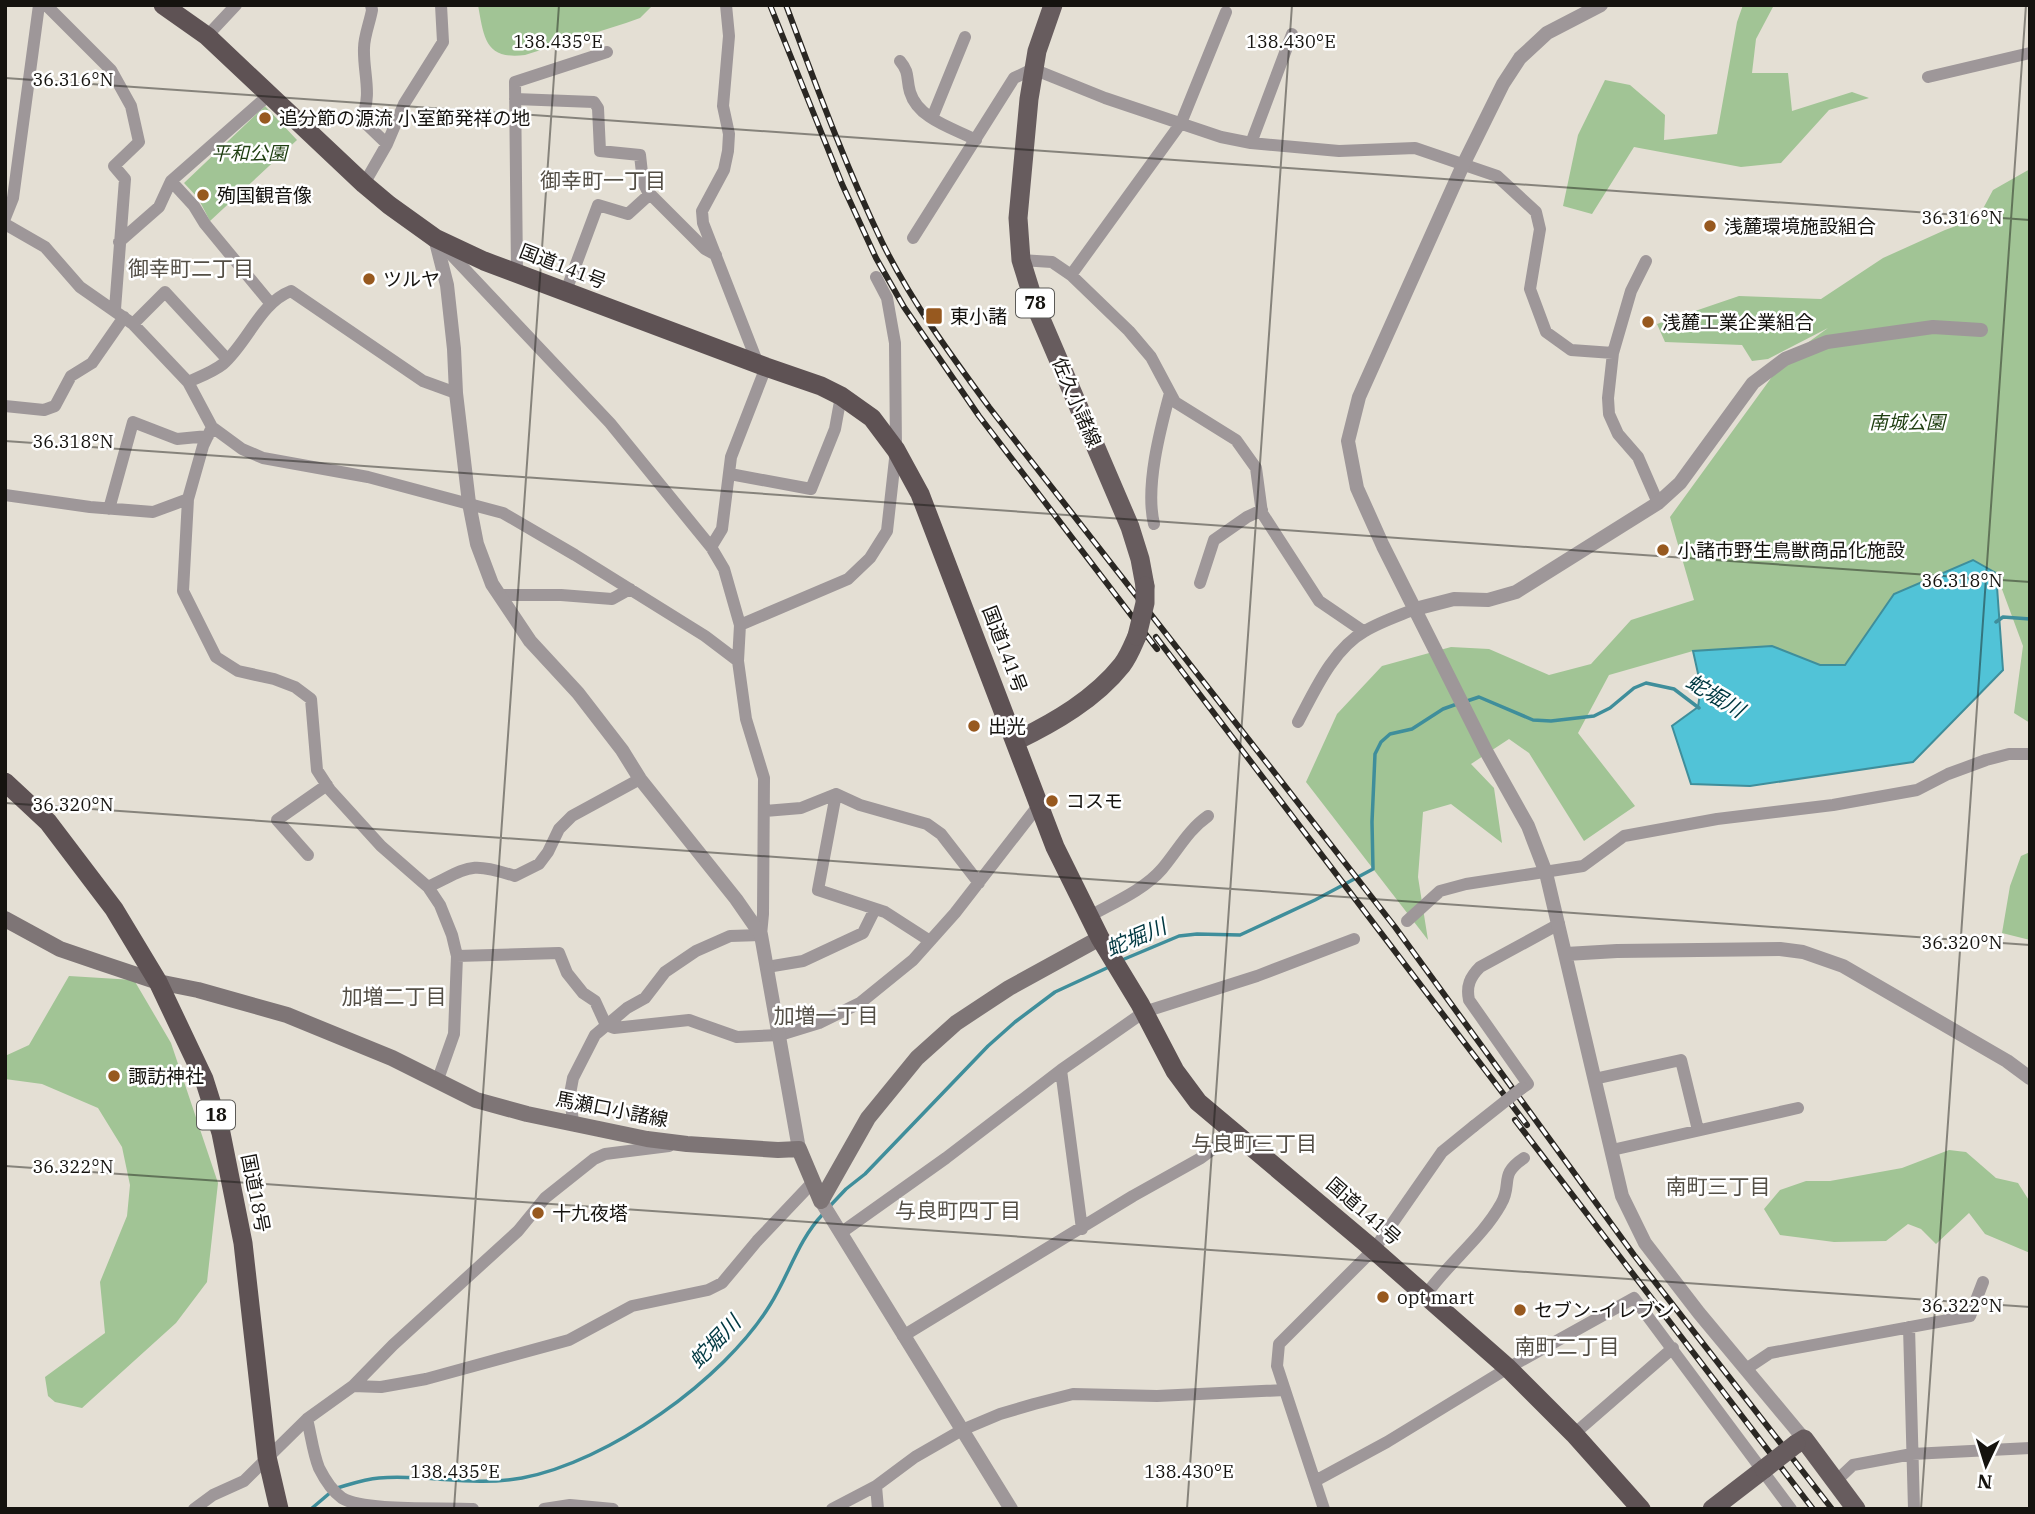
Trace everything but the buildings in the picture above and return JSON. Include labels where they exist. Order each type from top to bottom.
[{"type":"highway","name":"国道141号","points":[[164,6],[207,36],[364,184],[435,238],[484,261],[821,386],[841,396],[872,418],[896,450],[920,494],[1055,847],[1100,938],[1175,1071],[1199,1102],[1373,1249],[1508,1368],[1574,1434],[1641,1509]]},
{"type":"highway","name":"国道18号","points":[[5,782],[48,822],[114,909],[158,982],[204,1079],[221,1133],[243,1243],[267,1457],[279,1509]]},
{"type":"main road","name":"佐久小諸線","points":[[1016,741],[1086,700],[1124,663],[1137,636],[1145,603],[1145,586],[1130,527],[1035,305],[1021,260],[1017,218],[1033,69],[1048,7]]},
{"type":"main road","name":"馬瀬口小諸線","points":[[5,919],[60,949],[158,982],[198,990],[287,1015],[392,1058],[476,1100],[527,1114],[647,1139],[778,1150],[799,1149]]},
{"type":"main road","points":[[821,1201],[868,1118],[917,1058],[956,1024],[1009,988],[1100,938]]},
{"type":"main road","points":[[799,1149],[821,1201]]},
{"type":"main road","points":[[1712,1509],[1800,1442],[1836,1481],[1856,1509]]},
{"type":"street","points":[[5,218],[13,198],[39,5]]},
{"type":"street","points":[[46,5],[111,69],[131,107],[139,142],[114,166],[125,179],[119,242],[124,316]]},
{"type":"street","points":[[207,36],[236,5]]},
{"type":"street","points":[[371,5],[364,48],[368,73],[367,109],[361,119],[387,144]]},
{"type":"street","points":[[364,184],[387,144],[404,104],[443,42],[441,5]]},
{"type":"street","points":[[710,547],[722,529],[731,457],[762,366],[703,223],[702,211],[724,170],[728,151],[729,134],[723,106],[729,36],[726,5]]},
{"type":"street","points":[[1601,5],[1547,33],[1520,58],[1503,85],[1463,165],[1359,397],[1348,441],[1357,488],[1382,546],[1486,751],[1528,826],[1546,873],[1622,1196],[1645,1243],[1746,1369],[1800,1442]]},
{"type":"street","points":[[1072,275],[1181,123],[1226,12]]},
{"type":"street","points":[[1251,143],[1292,34]]},
{"type":"street","points":[[932,118],[965,37]]},
{"type":"street","points":[[517,273],[515,82],[607,52]]},
{"type":"street","points":[[1928,77],[2030,53]]},
{"type":"street","points":[[900,61],[907,70],[910,93],[925,115],[976,140]]},
{"type":"street","points":[[913,238],[1013,78],[1033,69],[1105,98],[1220,137],[1251,143],[1339,151],[1415,148],[1497,176],[1536,212],[1540,229],[1530,289],[1546,332],[1571,350],[1613,353]]},
{"type":"street","points":[[119,242],[159,207],[171,181],[270,94]]},
{"type":"street","points":[[515,99],[594,102],[598,108],[600,151],[640,155],[643,182],[650,194],[705,249],[716,256]]},
{"type":"street","points":[[171,181],[271,304]]},
{"type":"street","points":[[566,292],[598,205],[628,214],[650,194]]},
{"type":"street","points":[[5,224],[45,247],[80,288],[124,316],[188,382],[210,431],[263,458],[368,477],[503,513],[705,636],[737,661]]},
{"type":"street","points":[[435,238],[447,285],[469,503],[477,544],[492,584],[530,641],[578,693],[622,750],[640,779],[736,899],[761,935]]},
{"type":"street","points":[[435,238],[610,423],[710,547],[724,569],[740,625],[737,661],[746,719],[764,778],[761,935],[799,1149]]},
{"type":"street","points":[[1021,260],[1052,262],[1072,275],[1129,331],[1151,357],[1175,402],[1236,440],[1256,468],[1262,510],[1319,601],[1363,631]]},
{"type":"street","points":[[1646,261],[1631,291],[1613,353],[1608,398],[1609,414],[1618,434],[1639,457],[1658,503]]},
{"type":"street","points":[[740,625],[848,579],[870,558],[887,531],[896,450],[895,343],[887,298],[876,276]]},
{"type":"street","points":[[188,382],[222,365],[278,296],[291,290],[423,381],[456,393]]},
{"type":"street","points":[[5,406],[44,410],[55,406],[71,376],[92,363],[124,316],[165,292],[228,359]]},
{"type":"street","points":[[1298,722],[1318,684],[1343,649],[1363,631],[1415,609],[1454,599],[1488,600],[1516,592],[1658,503],[1680,483],[1753,383],[1784,359],[1827,342],[1933,327],[1981,330]]},
{"type":"street","points":[[1154,524],[1150,509],[1158,435],[1170,393]]},
{"type":"street","points":[[730,474],[811,489],[835,429],[841,396]]},
{"type":"street","points":[[109,509],[133,422],[177,439],[210,431]]},
{"type":"street","points":[[210,431],[188,499],[183,591],[216,657],[238,671],[295,687],[311,699],[317,770],[381,846],[428,887],[444,915],[457,956],[454,1034],[437,1082]]},
{"type":"street","points":[[5,495],[153,512],[188,499]]},
{"type":"street","points":[[1200,583],[1214,540],[1262,510]]},
{"type":"street","points":[[499,595],[561,595],[612,599],[630,589]]},
{"type":"street","points":[[1407,921],[1424,903],[1450,887],[1583,866],[1624,836],[1717,819],[1833,805],[1917,790],[1948,774],[1986,760],[2009,754],[2030,754]]},
{"type":"street","points":[[428,887],[471,867],[485,866],[515,876],[539,864],[559,829],[572,817],[640,779]]},
{"type":"street","points":[[308,855],[277,820],[327,785]]},
{"type":"street","points":[[765,811],[802,807],[836,794],[860,806],[927,824],[942,834],[979,883]]},
{"type":"street","points":[[836,794],[818,890],[884,912],[930,941]]},
{"type":"street","points":[[457,956],[559,953],[567,973],[583,993],[596,1001],[606,1025],[614,1028],[689,1020],[737,1037],[780,1035],[819,1023],[860,1003],[913,960],[979,883],[1038,806]]},
{"type":"street","points":[[1090,916],[1153,878],[1162,870],[1194,826],[1208,816]]},
{"type":"street","points":[[767,967],[803,961],[863,933],[875,909]]},
{"type":"street","points":[[1324,1509],[1277,1366],[1279,1343],[1373,1249],[1441,1152],[1522,1082],[1469,1000],[1470,978],[1480,967],[1559,924]]},
{"type":"street","points":[[573,1123],[570,1094],[573,1078],[595,1035],[626,1008],[645,998],[665,972],[696,951],[730,936],[761,935]]},
{"type":"street","points":[[842,1232],[1144,1012],[1257,976],[1354,939]]},
{"type":"street","points":[[1566,954],[1739,949],[1803,952],[1843,966],[2007,1061],[2030,1079]]},
{"type":"street","points":[[1594,1079],[1681,1060],[1698,1130]]},
{"type":"street","points":[[1061,1070],[1082,1229]]},
{"type":"street","points":[[1612,1150],[1798,1108]]},
{"type":"street","points":[[902,1336],[1133,1196],[1201,1158],[1236,1132]]},
{"type":"street","points":[[194,1509],[213,1495],[244,1481],[307,1419],[353,1387],[393,1345],[518,1231],[545,1198],[594,1159],[606,1154],[687,1144]]},
{"type":"street","points":[[1425,1296],[1440,1274],[1483,1231],[1503,1201],[1507,1177],[1512,1166],[1524,1158]]},
{"type":"street","points":[[353,1387],[381,1387],[426,1380],[569,1340],[632,1306],[708,1290],[722,1283],[757,1241],[813,1183]]},
{"type":"street","points":[[821,1201],[1011,1509]]},
{"type":"street","points":[[1746,1369],[1770,1353],[1970,1316],[1983,1282]]},
{"type":"street","points":[[1315,1480],[1387,1442],[1508,1368],[1634,1298],[1791,1509]]},
{"type":"street","points":[[1909,1327],[1913,1509]]},
{"type":"street","points":[[1574,1434],[1672,1348]]},
{"type":"street","points":[[832,1509],[876,1486],[915,1457],[962,1430],[1000,1414],[1073,1394],[1157,1396],[1285,1390]]},
{"type":"street","points":[[307,1419],[319,1467],[332,1488],[344,1499],[405,1508],[473,1509]]},
{"type":"street","points":[[1836,1481],[1853,1465],[1912,1454],[2030,1448]]},
{"type":"street","points":[[876,1486],[878,1509]]},
{"type":"street","points":[[544,1509],[570,1505],[613,1509]]},
{"type":"green space","points":[[478,5],[653,5],[640,18],[525,55],[512,56],[494,50],[489,44],[482,27]]},
{"type":"green space","points":[[1743,5],[1774,5],[1756,39],[1752,73],[1788,73],[1792,111],[1852,92],[1869,98],[1829,110],[1781,163],[1741,167],[1634,147],[1592,214],[1563,206],[1578,135],[1605,80],[1630,85],[1665,115],[1664,140],[1717,134],[1737,22]]},
{"type":"green space","name":"平和公園","points":[[265,106],[297,140],[210,221],[198,198],[184,183]]},
{"type":"green space","name":"南城公園","points":[[2030,169],[2030,723],[2014,713],[2023,646],[1996,573],[1973,560],[1894,594],[1845,665],[1820,665],[1772,646],[1693,651],[1609,675],[1578,733],[1635,806],[1584,841],[1529,753],[1509,739],[1471,764],[1494,788],[1502,843],[1451,804],[1423,812],[1418,877],[1428,940],[1306,782],[1337,714],[1382,666],[1451,647],[1489,649],[1549,675],[1591,664],[1631,620],[1694,600],[1670,517],[1785,359],[1828,328],[1768,359],[1752,361],[1742,345],[1665,342],[1657,324],[1739,296],[1821,299],[1883,258],[1978,218],[1993,190]]},
{"type":"green space","points":[[2030,852],[2030,940],[2002,933],[2010,886],[2021,856]]},
{"type":"green space","points":[[69,976],[134,980],[171,1043],[218,1183],[207,1282],[176,1323],[82,1408],[55,1402],[48,1396],[45,1377],[105,1333],[100,1282],[127,1216],[130,1185],[122,1147],[98,1108],[42,1084],[5,1079],[5,1056],[29,1045]]},
{"type":"green space","points":[[1949,1150],[1966,1152],[1996,1178],[2018,1183],[2030,1202],[2030,1253],[1985,1234],[1969,1213],[1936,1244],[1921,1229],[1908,1224],[1886,1241],[1834,1242],[1780,1235],[1764,1209],[1780,1190],[1806,1181],[1830,1181],[1902,1168]]},
{"type":"water","points":[[1973,560],[1996,573],[2003,670],[1913,762],[1750,786],[1691,784],[1672,726],[1698,707],[1701,687],[1693,651],[1772,646],[1820,665],[1845,665],[1894,594]]},
{"type":"waterway","name":"蛇堀川","points":[[1996,622],[2003,617],[2030,619]]},
{"type":"waterway","name":"蛇堀川","points":[[1464,702],[1479,697],[1533,720],[1551,721],[1594,716],[1610,708],[1634,688],[1646,683],[1674,689],[1699,708]]},
{"type":"waterway","name":"蛇堀川","points":[[1122,960],[1179,936],[1240,935],[1373,869],[1375,754],[1381,742],[1390,734],[1412,729],[1443,709],[1457,704]]},
{"type":"waterway","name":"蛇堀川","points":[[828,1208],[1015,1022],[1055,992],[1109,967]]},
{"type":"waterway","name":"蛇堀川","points":[[337,1488],[379,1478],[397,1477],[467,1481],[522,1478],[591,1455],[626,1436],[661,1414],[694,1388],[750,1333],[777,1294],[800,1246],[823,1214]]},
{"type":"waterway","name":"蛇堀川","points":[[311,1509],[331,1492]]},
{"type":"railway","points":[[770,5],[842,184],[876,258],[904,307],[979,416],[1157,649]]},
{"type":"railway","points":[[786,5],[868,213],[905,285],[946,347],[989,407],[1395,927],[1634,1255],[1832,1509]]},
{"type":"railway","points":[[1156,637],[1527,1125]]},
{"type":"railway","points":[[1515,1120],[1813,1509]]},
{"type":"place","name":"追分節の源流 小室節発祥の地","points":[[265,118]]},
{"type":"place","name":"殉国観音像","points":[[203,195]]},
{"type":"place","name":"浅麓環境施設組合","points":[[1710,226]]},
{"type":"place","name":"ツルヤ","points":[[369,279]]},
{"type":"place","name":"東小諸","points":[[934,316]]},
{"type":"place","name":"浅麓工業企業組合","points":[[1648,322]]},
{"type":"place","name":"小諸市野生鳥獣商品化施設","points":[[1663,550]]},
{"type":"place","name":"出光","points":[[974,726]]},
{"type":"place","name":"コスモ","points":[[1052,801]]},
{"type":"place","name":"諏訪神社","points":[[114,1076]]},
{"type":"place","name":"十九夜塔","points":[[538,1213]]},
{"type":"place","name":"opt mart","points":[[1383,1297]]},
{"type":"place","name":"セブン-イレブン","points":[[1520,1310]]},
{"type":"district","name":"御幸町一丁目","points":[[603,181]]},
{"type":"district","name":"御幸町二丁目","points":[[191,269]]},
{"type":"district","name":"加増二丁目","points":[[394,997]]},
{"type":"district","name":"加増一丁目","points":[[826,1016]]},
{"type":"district","name":"与良町三丁目","points":[[1254,1144]]},
{"type":"district","name":"南町三丁目","points":[[1718,1187]]},
{"type":"district","name":"与良町四丁目","points":[[958,1211]]},
{"type":"district","name":"南町二丁目","points":[[1567,1347]]}]
